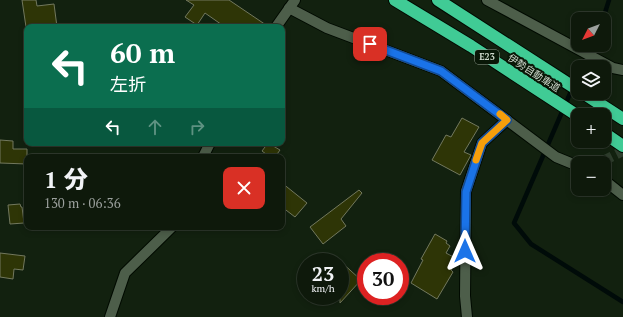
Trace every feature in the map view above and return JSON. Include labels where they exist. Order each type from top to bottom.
[{"type":"highway","name":"伊勢自動車道","points":[[395,0],[471,46],[571,111]]},
{"type":"highway","name":"伊勢自動車道","points":[[438,0],[571,86]]},
{"type":"highway","points":[[594,100],[623,119]]},
{"type":"highway","points":[[611,138],[623,146]]},
{"type":"street","points":[[487,0],[613,68],[623,70]]},
{"type":"street","points":[[278,24],[292,4],[327,28],[441,71],[556,157],[571,163]]},
{"type":"street","points":[[468,317],[465,296],[466,192],[482,143],[507,120]]},
{"type":"street","points":[[611,185],[623,194]]},
{"type":"street","points":[[110,317],[125,273],[169,230]]},
{"type":"building","points":[[22,0],[36,0],[37,6],[54,4],[57,24],[26,24]]},
{"type":"building","points":[[186,0],[229,0],[265,24],[221,24],[205,13],[198,24],[196,24],[185,17],[194,5]]},
{"type":"building","points":[[462,118],[479,127],[464,152],[471,155],[460,175],[432,160],[446,135],[451,137]]},
{"type":"building","points":[[0,140],[13,141],[13,149],[27,149],[27,154],[24,154],[24,164],[0,163]]},
{"type":"building","points":[[266,146],[273,146],[280,150],[277,154],[266,154],[262,151]]},
{"type":"building","points":[[285,185],[307,203],[295,217],[285,209]]},
{"type":"building","points":[[359,190],[362,193],[341,219],[346,226],[323,244],[310,227]]},
{"type":"building","points":[[20,204],[22,207],[24,223],[10,224],[8,205]]},
{"type":"building","points":[[435,234],[447,241],[446,243],[450,246],[446,253],[457,259],[451,270],[453,272],[437,299],[411,283],[423,260],[421,259]]},
{"type":"building","points":[[0,253],[25,256],[23,270],[14,269],[13,279],[0,277]]},
{"type":"building","points":[[349,269],[357,276],[357,284],[349,293]]},
{"type":"waterway","points":[[605,12],[609,0]]},
{"type":"waterway","points":[[585,60],[588,52]]},
{"type":"waterway","points":[[571,91],[514,223],[531,244],[623,302]]},
{"type":"tunnel","points":[[611,157],[623,151]]},
{"type":"slow traffic","points":[[476,160],[482,143],[507,120],[500,114]]},
{"type":"route","points":[[370,44],[441,71],[507,120],[482,143],[466,192],[465,251]]}]
